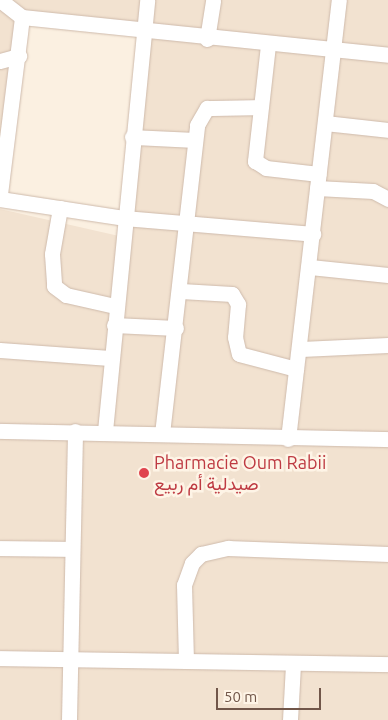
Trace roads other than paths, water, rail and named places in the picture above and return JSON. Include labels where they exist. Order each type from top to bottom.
[{"type":"street","points":[[0,0],[22,17],[207,39],[388,55]]},
{"type":"street","points":[[105,431],[115,306],[147,0]]},
{"type":"street","points":[[207,39],[213,0]]},
{"type":"street","points":[[288,439],[296,370],[301,349],[339,0]]},
{"type":"street","points":[[0,194],[6,129],[19,56],[22,17]]},
{"type":"street","points":[[268,45],[258,107],[257,164],[318,181],[373,191],[388,199]]},
{"type":"street","points":[[0,61],[19,56]]},
{"type":"street","points":[[162,434],[188,223],[193,140],[207,108],[258,107]]},
{"type":"street","points":[[325,123],[388,130]]},
{"type":"street","points":[[132,137],[193,140]]},
{"type":"street","points":[[0,199],[124,218],[313,234]]},
{"type":"street","points":[[60,208],[52,254],[54,286],[66,295],[115,306]]},
{"type":"street","points":[[310,266],[388,275]]},
{"type":"street","points":[[180,291],[232,294],[238,304],[235,337],[239,354],[296,370]]},
{"type":"street","points":[[114,325],[176,328]]},
{"type":"street","points":[[301,349],[388,345]]},
{"type":"street","points":[[0,350],[110,358]]},
{"type":"street","points":[[0,431],[105,431],[288,439],[388,439]]},
{"type":"street","points":[[69,720],[75,431]]},
{"type":"street","points":[[0,548],[72,549]]},
{"type":"street","points":[[186,660],[184,586],[192,563],[201,554],[228,548],[388,554]]},
{"type":"street","points":[[0,658],[186,660],[293,665],[388,664]]},
{"type":"street","points":[[290,720],[293,665]]},
{"type":"place","name":"Pharmacie Oum Rabii صيدلية أم ربيع","points":[[144,473]]}]
